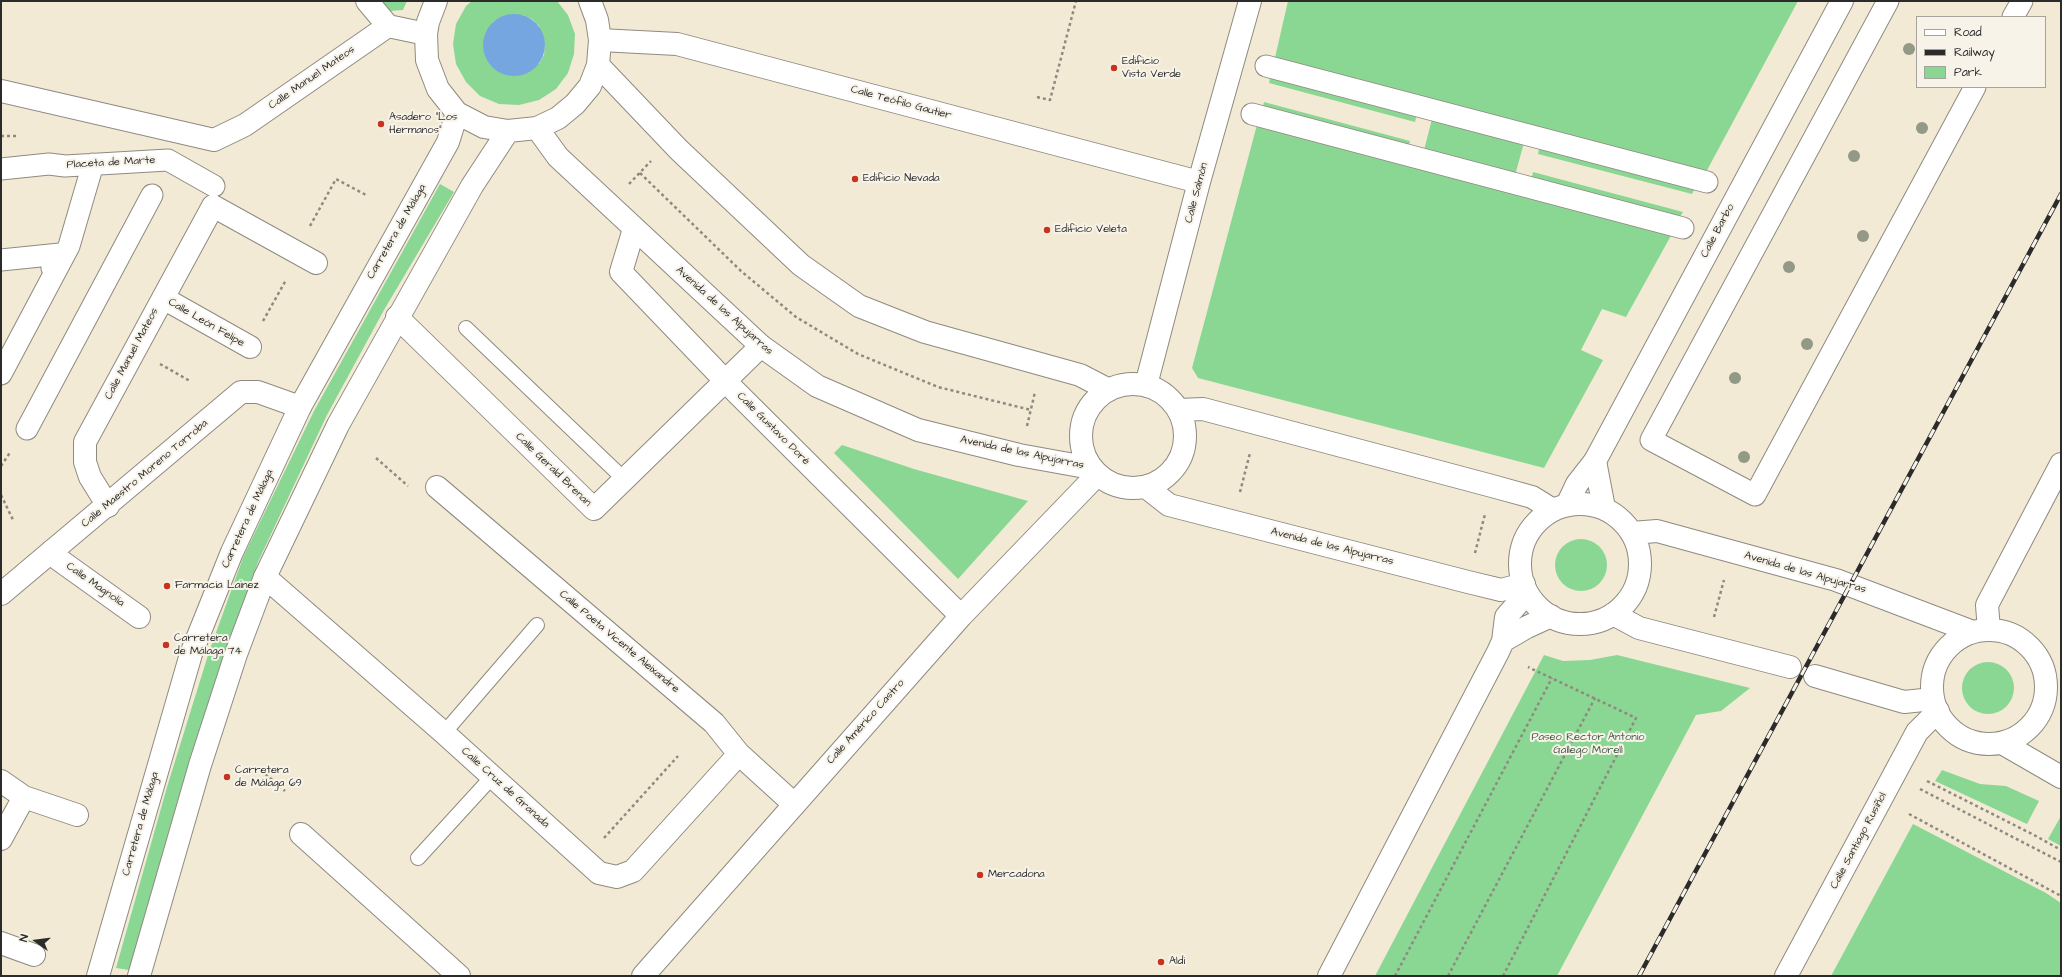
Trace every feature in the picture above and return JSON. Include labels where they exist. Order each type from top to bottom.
[{"type":"street","points":[[367,1],[388,26],[426,34]]},
{"type":"street","points":[[436,1],[428,22],[426,34],[427,60],[431,75],[438,89],[457,113],[484,127],[508,131],[537,128],[558,118],[576,104],[590,86],[598,65],[600,40],[597,20],[590,1]]},
{"type":"street","name":"Calle Salmón","points":[[1146,385],[1199,182],[1250,1]]},
{"type":"street","name":"Calle Barbo","points":[[1560,508],[1595,461],[1842,1]]},
{"type":"street","points":[[1888,1],[1651,440],[1755,494],[1974,88]]},
{"type":"street","points":[[2014,16],[2022,1]]},
{"type":"street","name":"Calle Manuel Mateos","points":[[1,91],[214,140],[245,124],[388,26]]},
{"type":"street","name":"Calle Teófilo Gautier","points":[[600,40],[677,44],[1199,182]]},
{"type":"street","points":[[598,65],[679,150],[801,265],[859,306],[925,332],[1080,375],[1108,390]]},
{"type":"street","points":[[1266,66],[1707,182]]},
{"type":"street","name":"Carretera de Málaga","points":[[98,976],[191,654],[232,552],[300,407],[448,142],[457,113]]},
{"type":"street","points":[[1252,114],[1683,228]]},
{"type":"street","name":"Avenida de las Alpujarras","points":[[537,128],[558,157],[634,229],[761,346],[817,386],[918,430],[1019,455],[1094,471]]},
{"type":"street","points":[[139,976],[194,785],[236,654],[265,578],[338,426],[397,317],[472,186],[508,131]]},
{"type":"street","name":"Placeta de Marte","points":[[1,169],[49,164],[93,164],[168,160],[214,196]]},
{"type":"street","points":[[1,374],[69,246],[93,164]]},
{"type":"street","points":[[27,429],[152,195]]},
{"type":"street","points":[[214,196],[316,263]]},
{"type":"street","name":"Calle Manuel Mateos","points":[[108,506],[90,477],[85,462],[85,442],[163,298],[214,196]]},
{"type":"street","name":"Calle Gustavo Doré","points":[[634,229],[621,272],[726,382],[961,616]]},
{"type":"street","points":[[1,252],[69,246]]},
{"type":"street","points":[[1,260],[60,254],[1,363]]},
{"type":"street","name":"Calle León Felipe","points":[[163,298],[250,347]]},
{"type":"street","name":"Calle Gerald Brenan","points":[[397,317],[594,509],[726,382],[761,346]]},
{"type":"street","points":[[1121,385],[1146,385],[1159,391],[1170,399],[1178,410],[1184,426],[1185,442],[1181,457],[1172,470],[1160,481],[1146,487],[1128,489],[1112,485],[1094,471],[1082,451],[1080,434],[1084,416],[1095,400],[1108,390],[1121,385]]},
{"type":"street","name":"Calle Maestro Moreno Torroba","points":[[1,594],[108,506],[241,392],[258,392],[300,407]]},
{"type":"street","points":[[1178,410],[1202,409],[1532,497],[1560,508]]},
{"type":"street","points":[[1595,461],[1604,508]]},
{"type":"street","points":[[1981,631],[1987,604],[2061,464]]},
{"type":"street","name":"Calle Américo Castro","points":[[643,976],[961,616],[1094,471]]},
{"type":"street","name":"Calle Poeta Vicente Aleixandre","points":[[437,487],[714,723],[739,754],[794,804]]},
{"type":"street","name":"Avenida de las Alpujarras","points":[[1146,487],[1169,505],[1500,590],[1526,589]]},
{"type":"street","points":[[1585,504],[1604,508],[1620,518],[1632,533],[1638,550],[1640,568],[1636,586],[1627,602],[1613,614],[1595,622],[1576,624],[1551,616],[1540,608],[1526,589],[1520,567],[1521,556],[1528,534],[1539,520],[1560,508],[1585,504]]},
{"type":"street","name":"Avenida de las Alpujarras","points":[[1632,533],[1657,531],[1836,580],[1981,631]]},
{"type":"street","name":"Calle Magnolia","points":[[52,551],[58,559],[139,617]]},
{"type":"street","name":"Calle Cruz de Granada","points":[[265,578],[444,734],[599,873],[617,877],[633,870],[739,754]]},
{"type":"street","points":[[1328,976],[1503,641],[1506,617],[1526,589]]},
{"type":"street","points":[[1613,614],[1639,628],[1790,667]]},
{"type":"street","points":[[1503,641],[1527,627],[1551,616]]},
{"type":"street","points":[[1981,631],[2005,632],[2020,639],[2032,649],[2041,662],[2046,679],[2046,696],[2041,712],[2031,726],[2018,737],[2002,743],[1983,744],[1964,738],[1948,727],[1936,705],[1932,682],[1937,665],[1946,651],[1958,639],[1981,631]]},
{"type":"street","points":[[2041,662],[2061,671]]},
{"type":"street","points":[[1816,676],[1904,702],[1936,705]]},
{"type":"street","name":"Calle Santiago Rusiñol","points":[[1786,976],[1917,732],[1936,705]]},
{"type":"street","points":[[2002,743],[2061,777]]},
{"type":"street","points":[[1,781],[24,797],[77,815]]},
{"type":"street","points":[[1,839],[24,797]]},
{"type":"street","points":[[301,834],[459,976]]},
{"type":"street","points":[[1,943],[34,955]]},
{"type":"lane","points":[[466,328],[625,480]]},
{"type":"lane","points":[[444,734],[537,625]]},
{"type":"lane","points":[[418,858],[492,777]]},
{"type":"path","points":[[1037,97],[1050,100],[1076,1]]},
{"type":"path","points":[[625,187],[654,158]]},
{"type":"path","points":[[308,232],[336,179],[366,195]]},
{"type":"path","points":[[262,324],[289,275]]},
{"type":"path","points":[[156,362],[190,381]]},
{"type":"path","points":[[1026,429],[1036,390]]},
{"type":"path","points":[[1239,499],[1252,448]]},
{"type":"path","points":[[1,495],[14,522]]},
{"type":"path","points":[[1473,560],[1486,510]]},
{"type":"path","points":[[1712,622],[1725,576]]},
{"type":"path","points":[[1503,976],[1636,718],[1528,667]]},
{"type":"path","points":[[1395,976],[1552,678]]},
{"type":"path","points":[[1448,976],[1595,698]]},
{"type":"path","points":[[604,838],[678,756]]},
{"type":"path","points":[[261,770],[285,791]]},
{"type":"path","points":[[1927,781],[2061,850]]},
{"type":"path","points":[[1922,790],[2061,862]]},
{"type":"path","points":[[1909,814],[2061,896]]},
{"type":"green space","points":[[380,1],[407,1],[403,10],[390,11]]},
{"type":"green space","points":[[472,1],[557,1],[568,15],[575,34],[574,54],[568,73],[556,89],[539,100],[519,105],[499,104],[480,96],[466,82],[456,64],[453,44],[456,24],[466,6]],"holes":[[[522,15],[532,19],[539,26],[545,45],[544,55],[539,64],[487,31],[493,22],[502,17]]]},
{"type":"green space","points":[[1288,1],[1798,1],[1705,174],[1274,62]]},
{"type":"green space","points":[[1271,74],[1417,113],[1415,122],[1269,83]]},
{"type":"green space","points":[[1264,102],[1410,141],[1408,150],[1262,111]]},
{"type":"green space","points":[[1433,115],[1525,139],[1514,179],[1423,154]]},
{"type":"green space","points":[[1258,121],[1673,232],[1626,317],[1602,309],[1581,350],[1603,360],[1544,468],[1198,378],[1192,368]]},
{"type":"green space","points":[[1540,144],[1697,185],[1692,194],[1538,154]]},
{"type":"green space","points":[[1533,172],[1683,212],[1678,220],[1531,181]]},
{"type":"green space","points":[[440,184],[454,192],[384,310],[327,415],[258,562],[224,656],[181,789],[129,970],[116,968],[167,787],[209,652],[244,555],[314,411]]},
{"type":"green space","points":[[842,445],[914,469],[1028,501],[958,579],[834,453]]},
{"type":"green space","points":[[1576,539],[1586,539],[1596,543],[1603,550],[1607,560],[1607,570],[1603,580],[1596,587],[1586,591],[1576,591],[1566,587],[1559,580],[1555,570],[1555,560],[1559,550],[1566,543]]},
{"type":"green space","name":"Paseo Rector Antonio Gallego Morell","points":[[1544,655],[1563,661],[1590,660],[1617,655],[1750,688],[1721,711],[1696,715],[1557,976],[1375,976]]},
{"type":"green space","points":[[1983,662],[1993,662],[2003,666],[2010,673],[2014,683],[2014,693],[2010,703],[2003,710],[1993,714],[1983,714],[1973,710],[1966,703],[1962,693],[1962,683],[1966,673],[1973,666]]},
{"type":"green space","points":[[1942,770],[1980,784],[2006,786],[2039,801],[2027,824],[1935,781]]},
{"type":"green space","points":[[2061,816],[2061,846],[2048,839]]},
{"type":"green space","points":[[1913,824],[2046,893],[2061,903],[2061,976],[1831,976]]},
{"type":"water","points":[[514,14],[531,19],[536,23],[540,28],[545,45],[540,62],[536,67],[531,71],[514,76],[497,71],[492,67],[488,62],[483,45],[488,28],[492,23],[497,19]]},
{"type":"railway","points":[[1639,976],[2061,194]]},
{"type":"place","name":"Edificio Vista Verde","points":[[1114,68]]},
{"type":"place","name":"Asadero \"Los Hermanos\"","points":[[381,124]]},
{"type":"place","name":"Edificio Nevada","points":[[855,179]]},
{"type":"place","name":"Edificio Veleta","points":[[1047,230]]},
{"type":"place","name":"Farmacia Lainez","points":[[167,586]]},
{"type":"place","name":"Carretera de Málaga 74","points":[[166,645]]},
{"type":"place","name":"Carretera de Málaga 69","points":[[227,777]]},
{"type":"place","name":"Mercadona","points":[[980,875]]},
{"type":"place","name":"Aldi","points":[[1161,962]]}]
